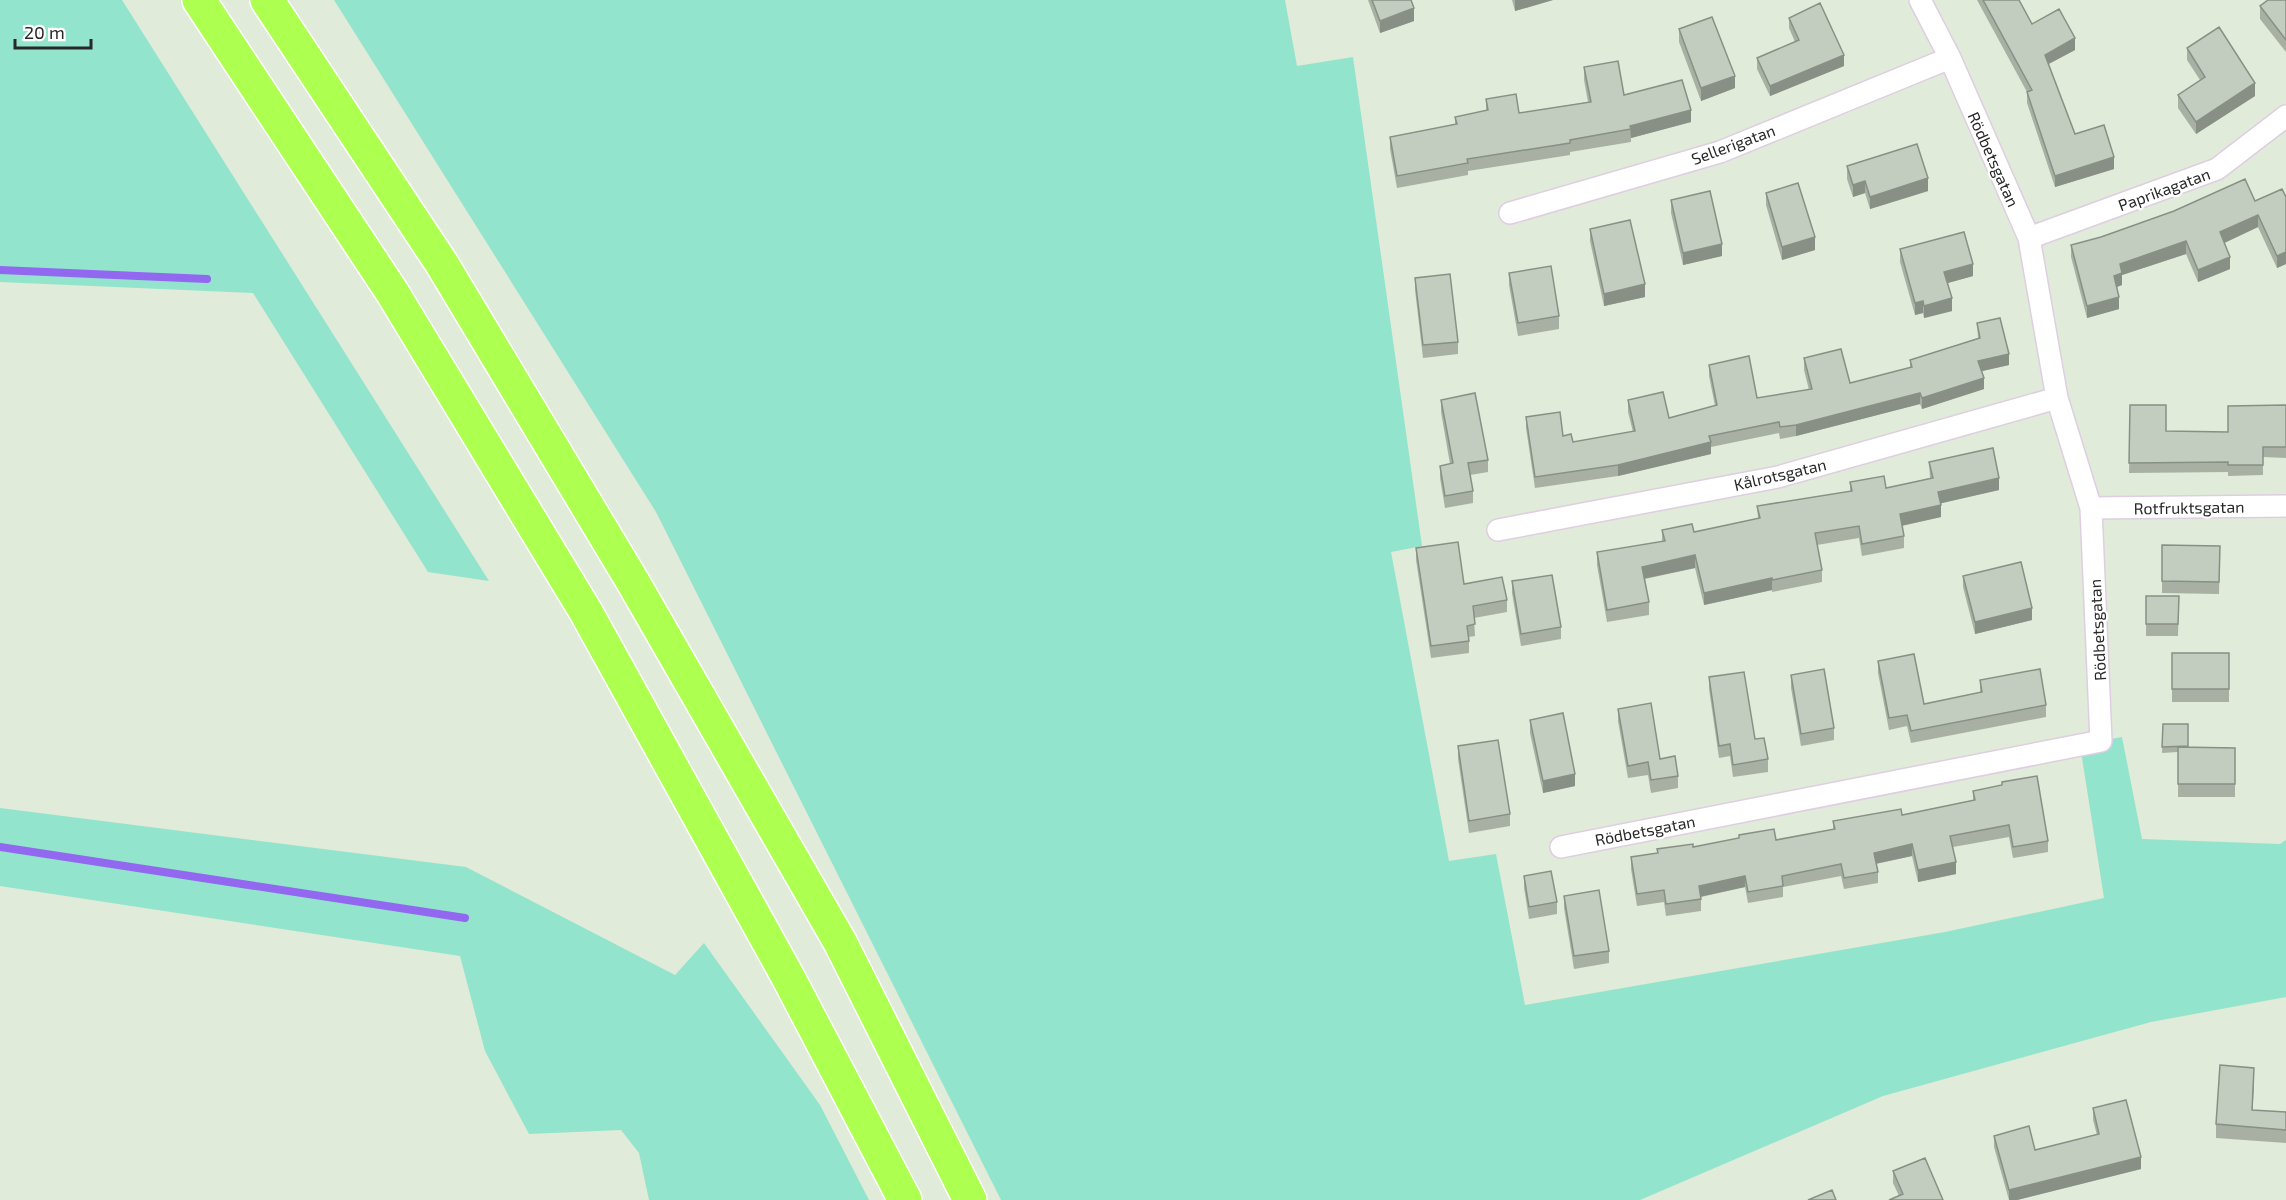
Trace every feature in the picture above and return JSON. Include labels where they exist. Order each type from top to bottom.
[{"type":"highway","points":[[199,0],[392,292],[586,612],[788,977],[905,1200]]},
{"type":"highway","points":[[267,0],[442,264],[633,582],[840,942],[970,1200]]},
{"type":"street","name":"Rödbetsgatan","points":[[1561,847],[2101,741],[2091,508],[2057,398],[2029,238],[1950,58],[1920,0]]},
{"type":"street","name":"Sellerigatan","points":[[1510,213],[1720,152],[1950,58]]},
{"type":"street","name":"Paprikagatan","points":[[2029,238],[2217,169],[2286,116]]},
{"type":"street","name":"Kålrotsgatan","points":[[1498,530],[1778,477],[2057,398]]},
{"type":"street","name":"Rotfruktsgatan","points":[[2091,508],[2286,506]]},
{"type":"shaded area","points":[[0,0],[122,0],[489,581],[428,572],[253,293],[0,282]]},
{"type":"shaded area","points":[[334,0],[1285,0],[1297,66],[1353,57],[1422,546],[1391,552],[1449,861],[1496,854],[1525,1005],[1945,932],[2104,898],[2080,745],[2122,737],[2142,839],[2280,844],[2286,840],[2286,997],[2151,1022],[1883,1096],[1640,1200],[1001,1200],[656,512]]},
{"type":"shaded area","points":[[0,808],[466,867],[675,975],[704,943],[820,1105],[869,1200],[649,1200],[639,1153],[621,1130],[529,1134],[485,1051],[460,956],[0,886]]},
{"type":"building","points":[[1372,0],[1411,0],[1414,8],[1380,21]]},
{"type":"building","points":[[1983,0],[2019,0],[2032,24],[2059,9],[2075,38],[2045,55],[2075,134],[2104,125],[2114,157],[2055,176],[2027,92],[2032,90]]},
{"type":"building","points":[[2268,0],[2286,0],[2286,40],[2260,6]]},
{"type":"building","points":[[1820,3],[1844,55],[1770,86],[1757,58],[1799,40],[1789,18]]},
{"type":"building","points":[[1712,17],[1735,76],[1701,88],[1679,29]]},
{"type":"building","points":[[2219,27],[2255,83],[2196,122],[2178,95],[2205,77],[2187,48]]},
{"type":"building","points":[[1618,61],[1624,95],[1682,80],[1691,110],[1630,126],[1631,129],[1570,140],[1570,143],[1467,159],[1468,163],[1397,176],[1390,137],[1457,124],[1455,117],[1488,110],[1486,99],[1516,94],[1519,113],[1591,102],[1584,67]]},
{"type":"building","points":[[1917,144],[1928,178],[1870,197],[1865,181],[1853,185],[1847,166]]},
{"type":"building","points":[[2245,179],[2255,201],[2282,189],[2286,197],[2286,252],[2277,256],[2258,215],[2220,232],[2230,257],[2198,270],[2186,241],[2120,264],[2122,273],[2114,276],[2119,297],[2087,306],[2071,245],[2101,237],[2174,211]]},
{"type":"building","points":[[1798,183],[1815,237],[1782,247],[1766,193]]},
{"type":"building","points":[[1710,191],[1722,244],[1683,253],[1671,200]]},
{"type":"building","points":[[1630,220],[1645,284],[1604,294],[1590,229]]},
{"type":"building","points":[[1964,232],[1973,264],[1944,272],[1952,298],[1924,306],[1923,301],[1915,303],[1900,249]]},
{"type":"building","points":[[1551,266],[1559,316],[1518,323],[1509,273]]},
{"type":"building","points":[[1450,274],[1458,342],[1423,345],[1415,278]]},
{"type":"building","points":[[2000,318],[2009,354],[1978,361],[1984,378],[1922,398],[1920,393],[1796,425],[1780,427],[1779,422],[1709,436],[1711,442],[1618,465],[1535,477],[1526,417],[1560,412],[1563,436],[1571,434],[1573,442],[1635,431],[1628,400],[1663,392],[1669,418],[1717,405],[1709,365],[1749,356],[1757,398],[1812,389],[1804,358],[1841,349],[1850,383],[1912,367],[1910,360],[1980,338],[1977,323]]},
{"type":"building","points":[[1475,393],[1488,460],[1468,463],[1473,491],[1445,496],[1440,466],[1453,463],[1441,400]]},
{"type":"building","points":[[2130,405],[2166,405],[2166,431],[2228,432],[2228,406],[2286,405],[2286,447],[2263,447],[2263,465],[2228,465],[2228,462],[2129,463]]},
{"type":"building","points":[[1993,448],[1999,478],[1938,492],[1941,505],[1900,514],[1904,536],[1862,544],[1859,526],[1815,533],[1822,570],[1704,593],[1695,555],[1642,567],[1649,602],[1607,610],[1597,552],[1665,541],[1662,530],[1692,524],[1694,532],[1760,518],[1757,506],[1852,491],[1850,482],[1884,476],[1886,488],[1933,478],[1929,462]]},
{"type":"building","points":[[1458,542],[1464,584],[1502,577],[1507,600],[1473,606],[1475,624],[1467,626],[1469,641],[1431,646],[1416,548]]},
{"type":"building","points":[[2162,545],[2220,546],[2219,582],[2162,581]]},
{"type":"building","points":[[2021,562],[2032,608],[1975,622],[1963,576]]},
{"type":"building","points":[[1552,575],[1561,627],[1521,634],[1512,581]]},
{"type":"building","points":[[2146,596],[2179,596],[2178,624],[2146,624]]},
{"type":"building","points":[[2172,653],[2229,653],[2229,689],[2172,689]]},
{"type":"building","points":[[1914,654],[1924,704],[1982,692],[1980,680],[2040,669],[2046,705],[1911,731],[1907,715],[1889,718],[1878,661]]},
{"type":"building","points":[[1824,669],[1834,728],[1801,734],[1791,675]]},
{"type":"building","points":[[1744,672],[1755,739],[1764,738],[1768,759],[1733,765],[1730,744],[1719,746],[1709,677]]},
{"type":"building","points":[[1651,703],[1660,759],[1675,756],[1678,776],[1651,780],[1648,762],[1628,766],[1618,709]]},
{"type":"building","points":[[1563,713],[1575,774],[1543,781],[1530,720]]},
{"type":"building","points":[[2163,724],[2188,724],[2188,746],[2162,747]]},
{"type":"building","points":[[1498,740],[1510,814],[1469,821],[1458,746]]},
{"type":"building","points":[[2178,747],[2235,748],[2235,784],[2178,784]]},
{"type":"building","points":[[2037,776],[2048,841],[2013,847],[2009,825],[1950,836],[1956,862],[1918,870],[1912,844],[1874,853],[1878,872],[1844,878],[1841,864],[1782,876],[1783,886],[1748,892],[1745,876],[1699,886],[1701,899],[1666,904],[1664,890],[1637,894],[1631,857],[1658,853],[1657,849],[1693,844],[1693,847],[1774,829],[1776,840],[1835,829],[1833,821],[1901,809],[1902,815],[1975,800],[1973,791],[2002,785],[2002,782]]},
{"type":"building","points":[[1551,871],[1557,902],[1529,907],[1524,876]]},
{"type":"building","points":[[1599,890],[1609,951],[1574,956],[1564,896]]},
{"type":"building","points":[[2220,1065],[2254,1068],[2252,1110],[2286,1112],[2286,1130],[2216,1124]]},
{"type":"building","points":[[2126,1100],[2141,1157],[2009,1190],[1994,1136],[2029,1126],[2035,1150],[2099,1134],[2093,1108]]},
{"type":"building","points":[[1925,1158],[1943,1200],[1889,1200],[1903,1194],[1893,1171]]},
{"type":"building","points":[[1832,1190],[1836,1200],[1808,1200]]},
{"type":"waterway","points":[[0,270],[207,279]]},
{"type":"waterway","points":[[0,847],[465,918]]}]
